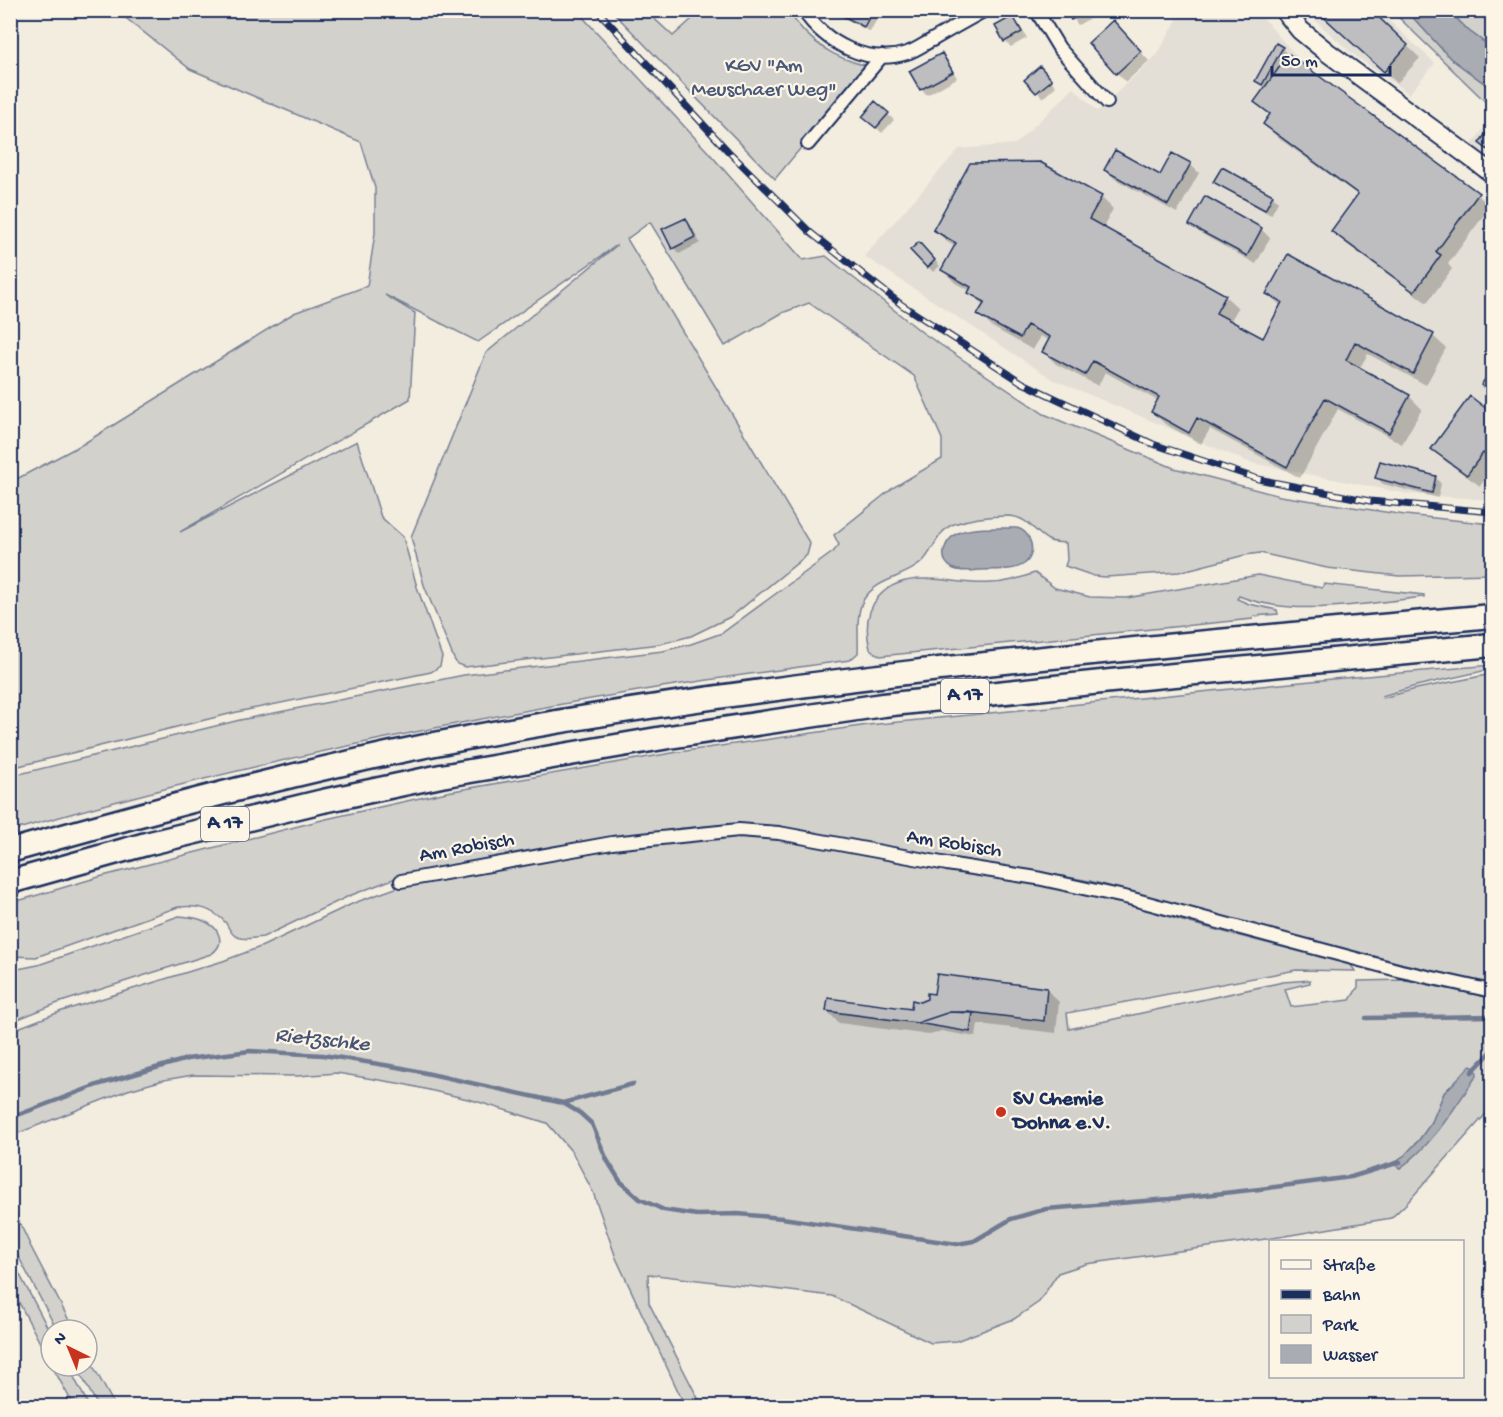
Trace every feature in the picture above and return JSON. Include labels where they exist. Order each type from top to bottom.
[{"type":"highway","name":"A 17","points":[[10,851],[132,816],[302,774],[434,745],[631,711],[865,678],[1492,616]]},
{"type":"highway","name":"A 17","points":[[10,882],[146,844],[323,801],[441,776],[669,737],[883,705],[1492,645]]},
{"type":"main road","points":[[1284,10],[1300,30],[1327,52],[1492,173]]},
{"type":"street","points":[[803,10],[820,31],[838,45],[859,53],[882,56],[908,53],[985,10]]},
{"type":"street","points":[[1036,10],[1059,48],[1107,102]]},
{"type":"street","points":[[808,144],[882,56]]},
{"type":"street","name":"Am Robisch","points":[[401,881],[623,842],[739,830],[779,833],[1038,878],[1130,898],[1401,971],[1492,991]]},
{"type":"shaded area","points":[[1182,11],[1257,11],[1304,65],[1492,204],[1492,500],[1408,494],[1251,463],[1052,379],[864,256],[959,149],[1015,144],[1074,88],[1097,111],[1157,55]]},
{"type":"shaded area","points":[[1305,11],[1378,11],[1435,63],[1409,94],[1350,52]]},
{"type":"shaded area","points":[[1492,116],[1492,165],[1469,149]]},
{"type":"green space","points":[[117,11],[577,11],[710,154],[803,260],[826,256],[923,333],[1044,414],[1174,468],[1280,496],[1405,515],[1492,524],[1492,574],[1399,576],[1327,568],[1260,553],[1179,572],[1094,576],[1065,566],[1066,543],[1048,540],[1021,519],[1009,516],[974,519],[949,527],[940,535],[922,562],[870,592],[859,611],[858,653],[850,660],[662,687],[416,732],[253,767],[11,831],[11,776],[240,720],[464,675],[663,651],[722,633],[833,552],[839,545],[834,535],[894,487],[942,459],[942,439],[914,376],[809,303],[782,313],[725,346],[650,222],[627,239],[810,544],[807,555],[732,616],[691,636],[660,644],[465,667],[457,664],[454,659],[424,585],[411,537],[486,353],[617,245],[478,342],[385,295],[415,313],[410,399],[180,532],[357,441],[381,517],[403,537],[417,587],[442,657],[440,666],[431,672],[237,712],[11,768],[11,482],[83,444],[294,313],[367,286],[375,233],[375,188],[361,142],[190,69]]},
{"type":"green space","name":"KGV \"Am Meuschaer Weg\"","points":[[612,11],[646,11],[673,36],[701,11],[788,11],[804,31],[822,47],[844,59],[869,66],[775,179]]},
{"type":"green space","points":[[1392,11],[1407,11],[1450,58],[1492,89],[1492,108]]},
{"type":"green space","points":[[1449,11],[1492,11],[1492,48],[1469,31]]},
{"type":"green space","points":[[1035,573],[1055,588],[1090,597],[1127,598],[1258,575],[1322,588],[1324,584],[1424,595],[1424,597],[1306,608],[1260,603],[1239,596],[1237,599],[1277,610],[1278,614],[1254,616],[1253,619],[880,656],[870,649],[868,619],[872,607],[878,597],[899,583],[929,579],[996,583]]},
{"type":"green space","points":[[1492,665],[1492,669],[1382,696],[1383,698],[1492,674],[1492,984],[1404,964],[1090,881],[774,827],[737,824],[683,828],[611,839],[401,876],[349,896],[263,937],[248,939],[237,937],[221,918],[210,911],[198,907],[178,907],[36,957],[11,956],[11,909],[15,907],[14,902],[99,877],[326,819],[447,792],[672,753],[868,725]]},
{"type":"green space","points":[[739,836],[786,839],[944,870],[1038,883],[1128,904],[1186,922],[1351,965],[1355,971],[1296,970],[1067,1013],[1069,1029],[1283,982],[1310,980],[1310,983],[1285,989],[1291,1007],[1350,1000],[1358,987],[1358,981],[1405,980],[1492,998],[1492,1107],[1391,1218],[1273,1238],[1086,1264],[1058,1273],[1039,1302],[1014,1319],[956,1341],[931,1343],[832,1296],[648,1274],[649,1303],[702,1406],[685,1406],[616,1258],[593,1192],[572,1152],[547,1123],[472,1100],[403,1084],[337,1073],[298,1076],[193,1075],[128,1090],[11,1136],[10,1031],[62,1011],[223,961],[263,946],[354,903],[404,885],[685,838]],"holes":[[[1470,1066],[1450,1109],[1434,1135],[1413,1158],[1400,1168],[1399,1159],[1419,1140],[1432,1122],[1444,1093]]]},
{"type":"green space","points":[[179,916],[192,917],[214,927],[220,941],[216,950],[211,954],[58,1003],[11,1022],[11,968],[38,965]]},
{"type":"green space","points":[[10,1202],[68,1318],[51,1318],[11,1241]]},
{"type":"green space","points":[[11,1258],[43,1318],[39,1318],[39,1341],[11,1287]]},
{"type":"green space","points":[[99,1377],[115,1406],[98,1406],[83,1378]]},
{"type":"green space","points":[[59,1378],[74,1378],[89,1406],[74,1406]]},
{"type":"water","points":[[1407,11],[1449,11],[1469,31],[1492,48],[1492,89],[1450,58]]},
{"type":"water","points":[[1016,528],[1026,533],[1032,549],[1028,560],[1019,567],[1002,570],[962,571],[947,564],[944,554],[947,543],[960,532]]},
{"type":"water","points":[[1470,1066],[1476,1068],[1477,1075],[1433,1137],[1400,1168],[1395,1165],[1419,1140],[1432,1122],[1444,1093]]},
{"type":"building","points":[[832,10],[873,10],[864,27]]},
{"type":"building","points":[[1065,10],[1089,10],[1071,20]]},
{"type":"building","points":[[1316,10],[1371,10],[1408,45],[1384,72]]},
{"type":"building","points":[[1013,16],[1022,32],[1004,42],[995,26]]},
{"type":"building","points":[[1113,20],[1141,51],[1116,74],[1088,43]]},
{"type":"building","points":[[1276,43],[1283,47],[1262,85],[1255,81]]},
{"type":"building","points":[[942,53],[953,72],[920,90],[909,71]]},
{"type":"building","points":[[1289,54],[1479,193],[1436,252],[1441,255],[1414,292],[1331,231],[1358,194],[1263,124],[1270,114],[1254,102]]},
{"type":"building","points":[[1040,66],[1052,80],[1036,93],[1024,80]]},
{"type":"building","points":[[875,101],[889,113],[876,128],[862,117]]},
{"type":"building","points":[[1492,125],[1492,153],[1479,143]]},
{"type":"building","points":[[1115,150],[1160,175],[1172,153],[1191,163],[1168,205],[1104,170]]},
{"type":"building","points":[[1040,162],[1102,196],[1089,219],[1226,295],[1216,313],[1263,338],[1282,302],[1266,294],[1288,254],[1434,334],[1413,374],[1355,342],[1346,360],[1410,395],[1389,433],[1325,398],[1287,467],[1197,418],[1189,433],[1151,412],[1159,397],[1093,361],[1085,375],[1042,352],[1050,337],[1027,325],[1020,338],[977,315],[985,302],[968,293],[971,287],[941,270],[956,243],[933,230],[970,163]]},
{"type":"building","points":[[1222,167],[1273,195],[1265,210],[1213,182]]},
{"type":"building","points":[[1205,196],[1262,228],[1247,256],[1189,225]]},
{"type":"building","points":[[686,218],[695,237],[672,249],[662,229]]},
{"type":"building","points":[[919,242],[935,260],[927,268],[910,250]]},
{"type":"building","points":[[1492,369],[1492,393],[1481,385]]},
{"type":"building","points":[[1470,396],[1492,413],[1492,459],[1483,453],[1467,475],[1431,449]]},
{"type":"building","points":[[1380,461],[1436,476],[1432,493],[1375,478]]},
{"type":"building","points":[[937,974],[1047,988],[1044,1021],[969,1012],[950,1012],[917,1023],[826,1011],[828,998],[911,1009],[912,1000],[920,1002],[927,999],[927,993],[934,994]]},
{"type":"building","points":[[950,1012],[973,1013],[970,1032],[917,1023]]},
{"type":"waterway","name":"Rietzschke","points":[[1366,1018],[1492,1016]]},
{"type":"waterway","name":"Rietzschke","points":[[10,1118],[97,1085],[187,1059],[250,1051],[323,1055],[403,1068],[563,1103],[633,1084]]},
{"type":"waterway","points":[[1472,1072],[1492,1051]]},
{"type":"waterway","points":[[563,1103],[580,1113],[592,1124],[607,1160],[620,1181],[640,1199],[664,1210],[697,1215],[738,1214],[782,1218],[957,1244],[974,1241],[1011,1219],[1046,1209],[1169,1199],[1351,1177],[1400,1162]]},
{"type":"railway","points":[[597,10],[728,151],[811,233],[902,305],[1023,383],[1153,444],[1258,479],[1370,501],[1492,512]]},
{"type":"place","name":"SV Chemie Dohna e.V.","points":[[1001,1112]]}]
